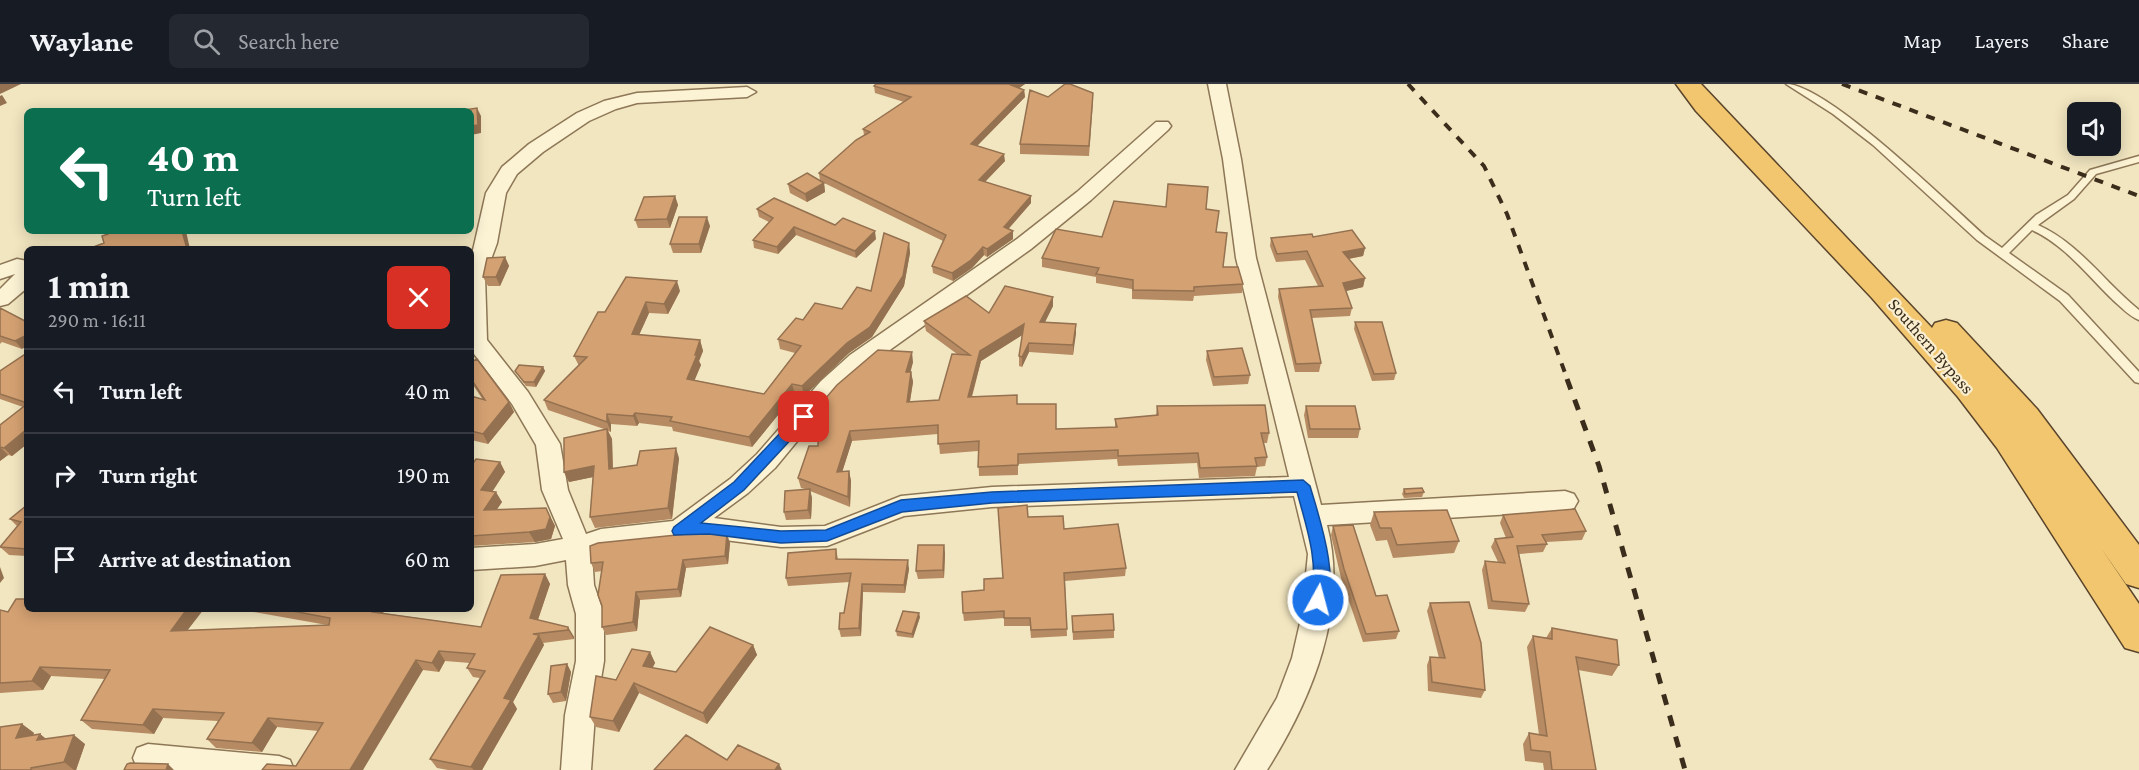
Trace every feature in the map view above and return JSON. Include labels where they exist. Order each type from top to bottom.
[{"type":"highway","name":"Southern Bypass","points":[[1688,84],[1705,106],[1882,291],[1969,389],[2015,447],[2139,636]]},
{"type":"highway","name":"Southern Bypass","points":[[1710,84],[1940,322],[2025,417],[2139,573]]},
{"type":"street","points":[[1217,84],[1232,159],[1246,258],[1321,554],[1323,579],[1310,642],[1284,715],[1250,770]]},
{"type":"street","points":[[474,270],[487,243],[496,193],[509,171],[536,148],[583,117],[610,105],[637,98],[747,92]]},
{"type":"street","points":[[679,531],[739,486],[765,461],[829,387],[858,361],[1024,244],[1092,190],[1162,126]]},
{"type":"street","points":[[0,272],[17,266],[24,269]]},
{"type":"street","points":[[0,299],[16,288],[24,275]]},
{"type":"street","points":[[474,295],[476,341],[520,398],[548,444],[555,490],[579,547],[580,585],[590,614],[590,661],[580,714],[580,744],[576,770]]},
{"type":"street","points":[[474,559],[535,555],[579,547],[601,539],[709,528],[781,537],[827,536],[901,506],[992,497],[1303,486]]},
{"type":"street","points":[[1311,516],[1565,501]]},
{"type":"street","points":[[148,758],[279,770]]},
{"type":"lane","points":[[1790,84],[1836,112],[1876,143],[2002,254],[2064,298],[2139,379]]},
{"type":"lane","points":[[2002,254],[2052,207],[2071,197],[2092,172],[2139,159]]},
{"type":"lane","points":[[2032,226],[2048,232],[2059,240],[2098,281],[2139,316]]},
{"type":"building","points":[[876,84],[1014,84],[1011,85],[1024,90],[971,144],[1004,154],[979,180],[1031,196],[1004,227],[1013,231],[987,249],[983,247],[971,260],[952,273],[932,266],[946,235],[819,173],[856,140],[870,132],[863,129],[911,97],[874,86]]},
{"type":"building","points":[[1065,84],[1093,93],[1089,146],[1020,144],[1030,90],[1048,97]]},
{"type":"building","points":[[474,108],[477,108],[478,125],[474,126]]},
{"type":"building","points":[[807,173],[824,183],[805,194],[788,184]]},
{"type":"building","points":[[1168,184],[1208,187],[1206,209],[1219,211],[1216,232],[1227,233],[1223,267],[1238,267],[1243,284],[1194,287],[1194,291],[1133,290],[1133,280],[1096,274],[1099,268],[1042,258],[1056,229],[1102,237],[1114,201],[1166,207]]},
{"type":"building","points":[[675,196],[667,219],[635,220],[644,197]]},
{"type":"building","points":[[774,198],[835,225],[843,218],[875,231],[855,251],[794,227],[777,247],[753,240],[773,218],[757,209]]},
{"type":"building","points":[[679,217],[707,217],[699,244],[670,244]]},
{"type":"building","points":[[1352,230],[1365,248],[1343,252],[1365,278],[1343,283],[1352,308],[1310,310],[1321,363],[1296,364],[1279,289],[1323,286],[1307,251],[1277,254],[1271,238],[1312,234],[1313,237]]},
{"type":"building","points":[[884,233],[909,243],[903,276],[870,327],[847,343],[802,386],[792,384],[749,437],[670,421],[672,417],[635,413],[633,416],[607,414],[607,422],[544,400],[587,357],[574,356],[598,312],[605,312],[626,277],[677,281],[664,304],[646,302],[632,334],[700,340],[695,355],[697,355],[687,379],[764,394],[801,346],[778,339],[796,318],[803,320],[815,303],[842,309],[857,287],[871,291]]},
{"type":"building","points":[[108,234],[183,234],[186,246],[96,246],[104,243],[102,236]]},
{"type":"building","points":[[505,257],[496,277],[483,277],[487,258]]},
{"type":"building","points":[[1005,286],[1053,297],[1040,322],[1076,324],[1073,345],[1029,343],[1022,357],[1019,356],[1024,324],[980,351],[968,397],[1017,395],[1017,404],[1056,404],[1056,429],[1117,427],[1115,419],[1158,415],[1157,406],[1265,405],[1269,433],[1261,433],[1267,457],[1255,458],[1257,466],[1200,468],[1198,453],[1118,456],[1118,450],[1018,454],[1018,465],[978,467],[979,441],[938,444],[938,425],[850,431],[837,472],[849,471],[848,497],[798,478],[809,446],[818,446],[819,406],[837,385],[878,350],[912,352],[906,372],[911,372],[907,402],[939,400],[952,354],[970,355],[924,321],[966,296],[989,313]]},
{"type":"building","points":[[0,308],[24,320],[24,336],[15,341],[0,336]]},
{"type":"building","points":[[1355,322],[1382,322],[1396,373],[1374,374]]},
{"type":"building","points":[[1242,348],[1250,375],[1214,377],[1207,351]]},
{"type":"building","points":[[24,355],[24,402],[0,394],[0,371]]},
{"type":"building","points":[[477,359],[509,402],[483,434],[474,432],[474,397],[485,400],[474,384],[474,360]]},
{"type":"building","points":[[519,365],[543,367],[534,382],[524,382],[515,371]]},
{"type":"building","points":[[24,406],[24,431],[4,448],[0,447],[0,425]]},
{"type":"building","points":[[1306,406],[1355,406],[1360,429],[1310,429]]},
{"type":"building","points":[[607,429],[609,469],[637,465],[640,451],[676,448],[668,508],[590,517],[594,466],[564,472],[564,438]]},
{"type":"building","points":[[476,459],[500,462],[481,490],[496,492],[484,510],[546,508],[550,517],[546,529],[474,536],[474,462]]},
{"type":"building","points":[[1422,488],[1424,492],[1405,494],[1404,489]]},
{"type":"building","points":[[810,489],[808,510],[784,512],[785,491]]},
{"type":"building","points":[[1027,505],[1028,517],[1063,516],[1064,529],[1118,524],[1126,568],[1064,573],[1067,629],[1031,630],[1030,618],[1004,618],[1004,611],[963,613],[962,592],[984,590],[984,579],[1003,578],[998,508]]},
{"type":"building","points":[[24,507],[24,549],[0,547],[21,522],[10,519]]},
{"type":"building","points":[[1575,509],[1586,531],[1542,535],[1547,544],[1517,546],[1529,604],[1492,601],[1485,561],[1505,563],[1495,539],[1513,537],[1503,515]]},
{"type":"building","points":[[1447,510],[1459,541],[1397,545],[1391,528],[1380,528],[1374,512]]},
{"type":"building","points":[[1353,525],[1376,596],[1387,595],[1399,631],[1366,634],[1344,569],[1333,526]]},
{"type":"building","points":[[706,532],[727,534],[725,556],[683,560],[678,589],[636,592],[633,622],[602,627],[602,606],[598,595],[603,562],[591,563],[590,546],[598,543]]},
{"type":"building","points":[[918,545],[944,545],[943,570],[916,571]]},
{"type":"building","points":[[836,549],[836,559],[908,560],[904,585],[862,584],[859,628],[839,629],[840,613],[844,613],[851,573],[786,578],[788,553]]},
{"type":"building","points":[[545,574],[530,618],[568,627],[568,630],[533,634],[539,635],[504,698],[511,700],[471,767],[430,759],[485,671],[467,668],[475,654],[439,651],[432,663],[416,660],[350,770],[262,770],[267,764],[296,766],[323,723],[268,718],[252,743],[207,739],[224,713],[153,709],[143,725],[81,720],[110,670],[40,667],[32,681],[0,683],[0,610],[8,612],[16,599],[24,599],[24,612],[185,612],[171,631],[329,625],[330,618],[298,612],[372,612],[481,627],[501,575]]},
{"type":"building","points":[[1469,602],[1481,643],[1485,690],[1432,682],[1430,657],[1445,658],[1430,603]]},
{"type":"building","points":[[903,611],[919,613],[912,634],[896,631]]},
{"type":"building","points":[[1113,614],[1114,630],[1073,632],[1072,616]]},
{"type":"building","points":[[710,627],[753,645],[703,713],[634,683],[613,721],[590,717],[596,676],[616,680],[632,649],[650,652],[643,666],[676,672]]},
{"type":"building","points":[[1552,628],[1617,640],[1619,665],[1576,657],[1596,770],[1552,770],[1550,752],[1531,750],[1529,733],[1547,736],[1533,636],[1552,639]]},
{"type":"building","points":[[567,664],[561,692],[548,694],[551,666]]},
{"type":"building","points":[[22,724],[16,738],[40,734],[37,740],[74,735],[64,762],[31,768],[31,770],[0,770],[0,727]]},
{"type":"building","points":[[686,735],[727,760],[738,745],[779,764],[775,770],[654,770]]},
{"type":"building","points":[[130,763],[168,764],[166,770],[124,770]]},
{"type":"railway","points":[[1408,84],[1484,166],[1507,214],[1568,381]]},
{"type":"railway","points":[[1842,84],[2139,196]]},
{"type":"railway","points":[[1567,379],[1599,466],[1685,770]]},
{"type":"route","points":[[804,417],[739,486],[679,531],[709,528],[781,537],[827,536],[901,506],[992,497],[1303,486],[1321,554],[1323,579],[1318,600]]}]
